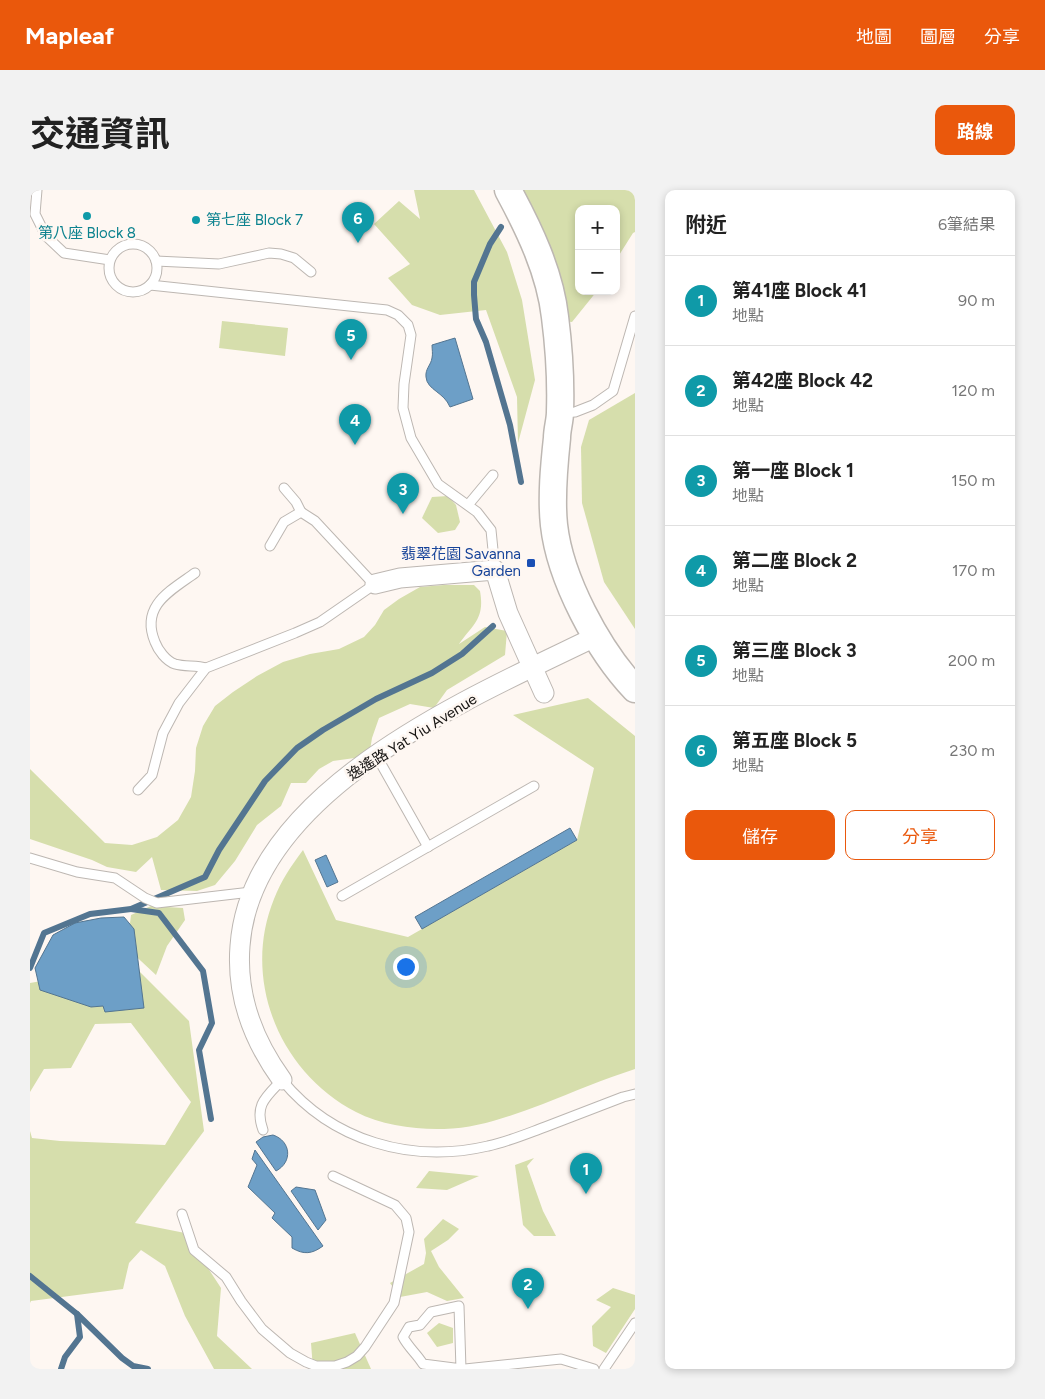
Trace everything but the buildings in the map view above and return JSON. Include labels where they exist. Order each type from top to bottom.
[{"type":"main road","points":[[508,190],[538,253],[553,304],[558,352],[560,414],[553,484],[554,524],[558,551],[570,588],[617,668],[635,689]]},
{"type":"street","points":[[375,584],[400,578],[495,570],[508,612],[544,693]]},
{"type":"street","name":"逸遙路 Yat Yiu Avenue","points":[[282,1080],[258,1043],[250,1022],[244,1001],[239,958],[241,935],[251,892],[260,872],[293,826],[333,788],[376,755],[455,707],[597,636]]},
{"type":"lane","points":[[37,190],[35,214],[46,236],[64,252],[110,260]]},
{"type":"lane","points":[[129,244],[138,245],[152,253],[156,260],[157,273],[144,290],[128,292],[120,289],[110,276],[110,260],[115,252],[129,244]]},
{"type":"lane","points":[[156,260],[219,264],[269,253],[294,258],[311,272]]},
{"type":"lane","points":[[150,284],[387,310],[398,315],[408,325],[411,336],[404,384],[403,408],[411,438],[438,484],[477,512],[491,530],[495,570]]},
{"type":"lane","points":[[560,414],[575,412],[593,405],[613,391],[635,316]]},
{"type":"lane","points":[[468,505],[493,475]]},
{"type":"lane","points":[[195,573],[169,591],[152,611],[150,630],[157,648],[175,664],[206,668],[295,634],[320,622],[375,584],[315,521],[300,512],[296,502],[284,488]]},
{"type":"lane","points":[[270,546],[284,522],[300,512]]},
{"type":"lane","points":[[138,790],[152,775],[163,732],[179,703],[206,668]]},
{"type":"lane","points":[[376,755],[428,847]]},
{"type":"lane","points":[[342,896],[534,786]]},
{"type":"lane","points":[[30,858],[77,872],[115,878],[145,898],[157,903],[251,892]]},
{"type":"lane","points":[[263,1130],[259,1120],[260,1109],[264,1099],[282,1080]]},
{"type":"lane","name":"逸遙路 Yat Yiu Avenue","points":[[282,1080],[293,1094],[310,1109],[348,1133],[388,1146],[422,1151],[465,1150],[508,1141],[635,1094]]},
{"type":"lane","points":[[182,1214],[194,1250],[226,1277],[240,1301],[262,1329],[290,1353],[306,1362],[325,1367],[335,1366],[352,1359],[365,1347],[394,1303],[409,1232],[406,1218],[395,1205],[333,1176]]},
{"type":"lane","points":[[463,1369],[459,1306],[431,1312],[420,1325],[409,1327],[403,1337],[407,1345],[414,1350],[423,1364],[463,1369],[561,1359],[594,1369]]},
{"type":"lane","points":[[604,1369],[635,1323]]},
{"type":"green space","points":[[414,190],[474,190],[507,252],[522,300],[535,380],[518,443],[517,397],[486,310],[440,315],[412,305],[388,278],[410,264],[374,224],[399,201],[420,219]]},
{"type":"green space","points":[[515,190],[635,190],[635,232],[620,254],[620,205],[575,205],[575,295],[594,295],[572,322],[552,320]]},
{"type":"green space","points":[[222,321],[288,328],[285,356],[219,348]]},
{"type":"green space","points":[[635,393],[635,629],[604,582],[582,503],[581,447],[589,420]]},
{"type":"green space","points":[[448,496],[456,505],[460,522],[455,530],[438,533],[422,518],[432,497]]},
{"type":"green space","points":[[474,585],[480,591],[481,608],[479,615],[459,644],[485,627],[507,631],[505,655],[447,690],[434,708],[410,704],[379,718],[372,738],[369,756],[333,761],[319,769],[306,783],[291,783],[281,806],[257,825],[235,861],[215,885],[197,891],[161,890],[152,857],[136,872],[107,867],[30,839],[30,769],[105,843],[132,845],[157,837],[178,820],[191,797],[196,748],[203,726],[215,706],[257,676],[283,662],[310,654],[339,649],[364,637],[375,625],[384,610],[420,587]]},
{"type":"green space","points":[[588,698],[635,736],[635,1069],[519,1113],[470,1126],[422,1129],[387,1123],[356,1112],[329,1095],[306,1074],[288,1049],[274,1021],[265,992],[262,961],[265,930],[274,899],[283,880],[303,850],[336,920],[408,937],[577,840],[594,768],[513,715]]},
{"type":"green space","points":[[151,906],[183,908],[185,920],[167,946],[156,975],[127,948],[131,915]]},
{"type":"green space","points":[[133,965],[189,1021],[204,1131],[135,1223],[185,1233],[221,1288],[217,1336],[252,1369],[214,1369],[185,1316],[165,1266],[141,1250],[129,1263],[123,1289],[31,1301],[30,1303],[30,1131],[32,1138],[60,1141],[165,1145],[191,1102],[131,1023],[95,1024],[71,1068],[44,1069],[30,1092],[30,983]]},
{"type":"green space","points":[[534,1158],[527,1166],[543,1211],[556,1236],[534,1236],[523,1225],[515,1165]]},
{"type":"green space","points":[[429,1171],[479,1176],[447,1190],[416,1188]]},
{"type":"green space","points":[[443,1219],[459,1229],[448,1240],[431,1251],[439,1267],[464,1298],[447,1301],[427,1292],[400,1297],[390,1283],[424,1264],[426,1253],[424,1239]]},
{"type":"green space","points":[[613,1288],[635,1295],[635,1309],[606,1353],[593,1346],[592,1326],[611,1307],[596,1300]]},
{"type":"green space","points":[[439,1323],[453,1328],[453,1343],[437,1347],[427,1333]]},
{"type":"green space","points":[[355,1333],[371,1369],[313,1369],[311,1343]]},
{"type":"water","points":[[455,338],[473,399],[450,407],[444,398],[429,385],[426,374],[431,363],[432,345]]},
{"type":"water","points":[[570,828],[577,840],[422,929],[415,917]]},
{"type":"water","points":[[326,855],[338,882],[327,887],[315,860]]},
{"type":"water","points":[[124,917],[134,929],[144,1008],[105,1012],[103,1006],[91,1007],[40,990],[35,968],[53,935],[75,923],[101,918]]},
{"type":"water","points":[[273,1135],[283,1142],[288,1152],[285,1162],[276,1171],[256,1142],[263,1137]]},
{"type":"water","points":[[255,1150],[323,1246],[308,1253],[292,1248],[292,1237],[272,1218],[275,1213],[248,1187],[257,1165],[252,1159]]},
{"type":"water","points":[[296,1187],[315,1190],[326,1220],[318,1230],[291,1191]]},
{"type":"waterway","points":[[501,227],[490,244],[474,282],[474,295],[476,319],[486,342],[510,425],[521,482]]},
{"type":"waterway","points":[[30,968],[44,933],[90,914],[131,909],[205,877],[219,850],[265,781],[297,748],[323,730],[376,699],[432,673],[462,654],[493,626]]},
{"type":"waterway","points":[[131,909],[159,913],[203,971],[212,1023],[199,1050],[211,1119]]},
{"type":"waterway","points":[[30,1276],[77,1314],[80,1337],[65,1357],[61,1369]]},
{"type":"waterway","points":[[77,1314],[122,1358],[133,1366],[148,1369]]},
{"type":"place","name":"第八座 Block 8","points":[[87,216]]},
{"type":"place","name":"第七座 Block 7","points":[[196,220]]},
{"type":"place","name":"第五座 Block 5","points":[[358,243]]},
{"type":"place","name":"第三座 Block 3","points":[[351,360]]},
{"type":"place","name":"第二座 Block 2","points":[[355,445]]},
{"type":"place","name":"第一座 Block 1","points":[[403,514]]},
{"type":"place","name":"翡翠花園 Savanna Garden","points":[[531,563]]},
{"type":"place","name":"第41座 Block 41","points":[[586,1194]]},
{"type":"place","name":"第42座 Block 42","points":[[528,1309]]}]
